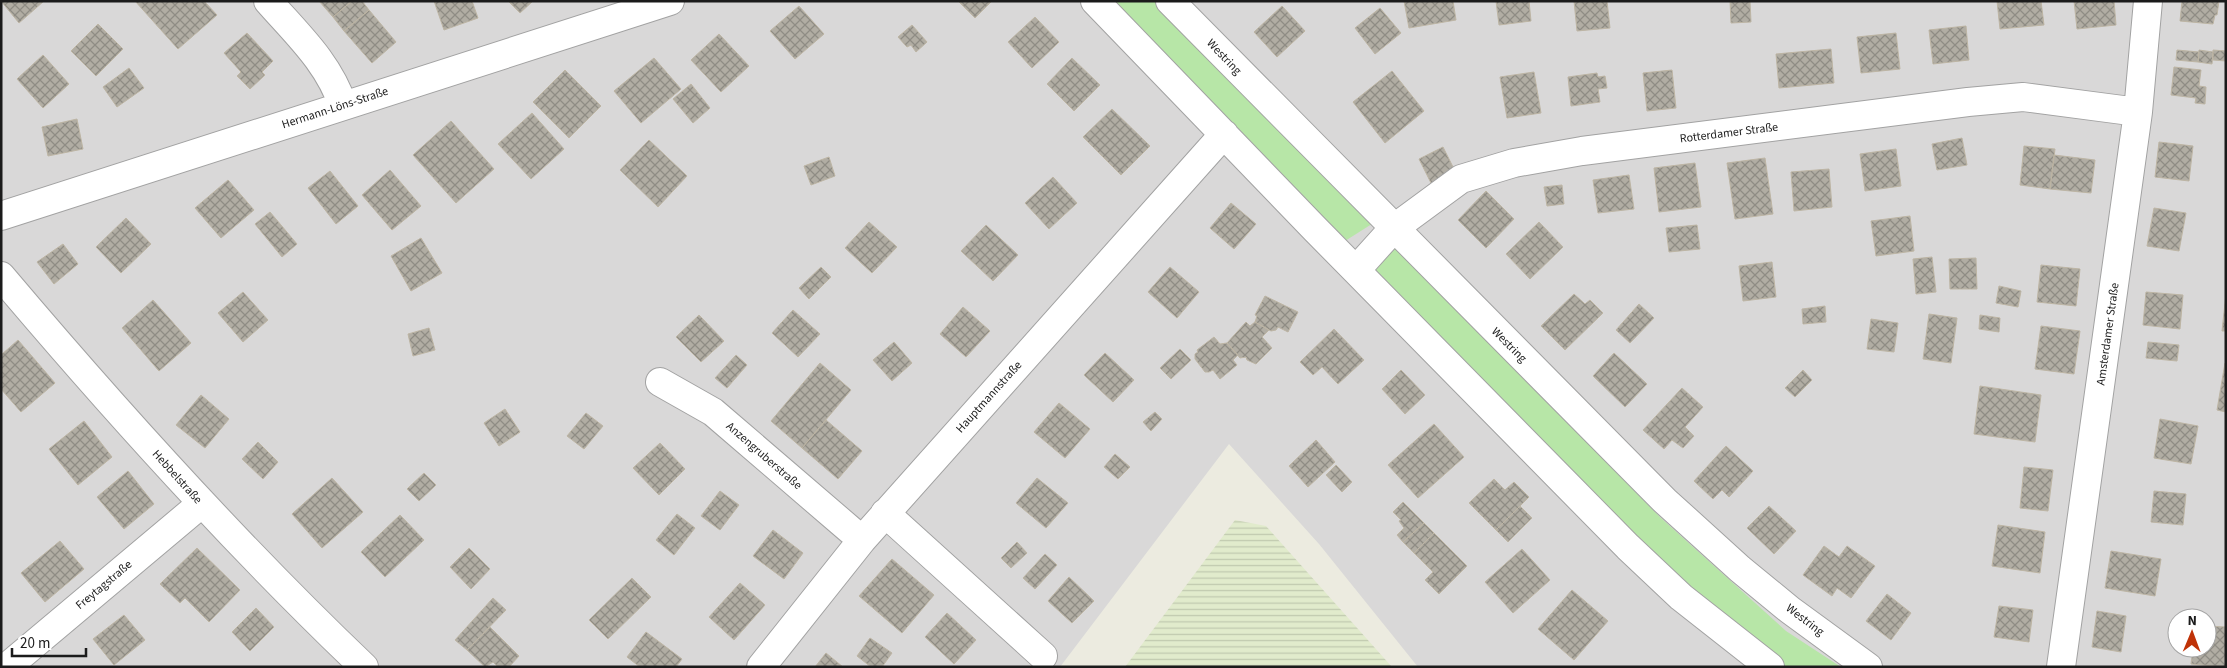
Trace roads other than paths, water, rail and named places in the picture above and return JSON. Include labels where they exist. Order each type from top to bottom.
[{"type":"street","points":[[268,1],[322,61],[337,86],[344,106]]},
{"type":"street","name":"Hermann-Löns-Straße","points":[[1,216],[670,1]]},
{"type":"street","points":[[1095,1],[1628,547],[1681,598],[1770,667]]},
{"type":"street","name":"Westring","points":[[1170,1],[1665,501],[1783,604],[1868,667]]},
{"type":"street","name":"Amsterdamer Straße","points":[[2061,667],[2138,112],[2148,1]]},
{"type":"street","name":"Rotterdamer Straße","points":[[1356,270],[1393,228],[1462,179],[1514,163],[1582,151],[1968,102],[2023,97],[2138,112]]},
{"type":"street","name":"Hauptmannstraße","points":[[761,667],[885,513],[1224,134]]},
{"type":"street","name":"Hebbelstraße","points":[[1,276],[92,384],[201,504],[305,611],[364,667]]},
{"type":"street","name":"Anzengruberstraße","points":[[660,382],[713,412],[862,540]]},
{"type":"street","name":"Freytagstraße","points":[[7,667],[201,504]]},
{"type":"street","points":[[885,513],[1043,656]]}]
